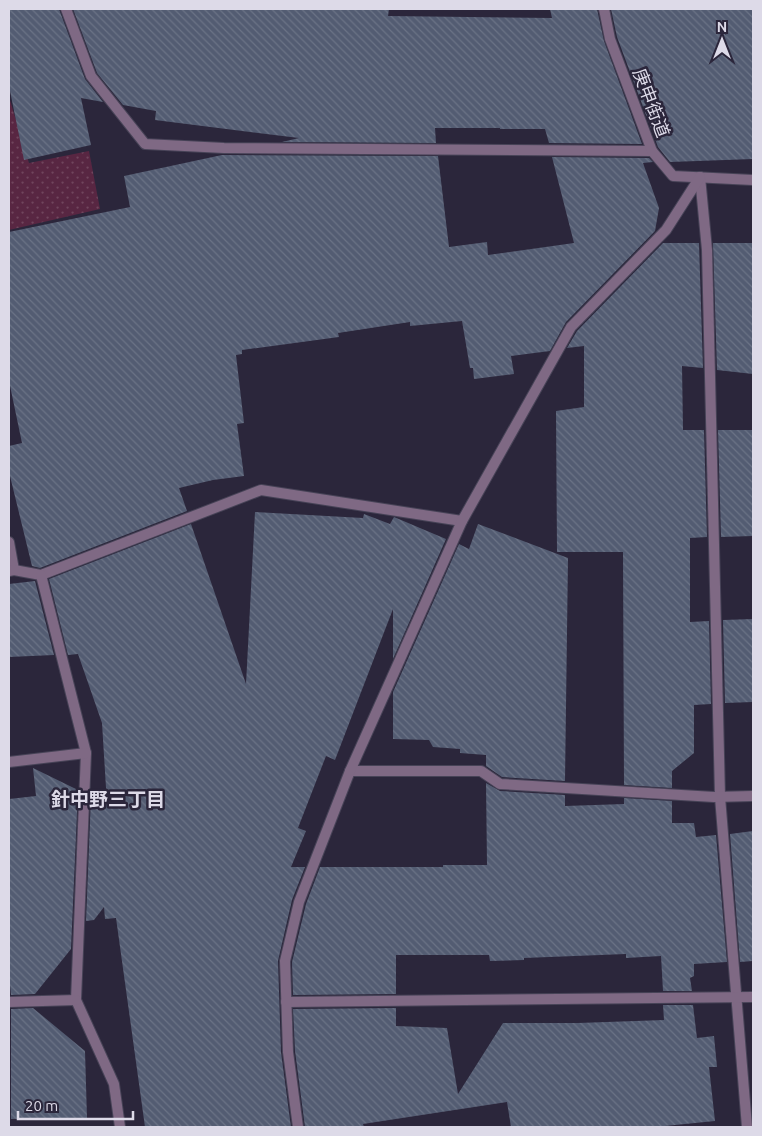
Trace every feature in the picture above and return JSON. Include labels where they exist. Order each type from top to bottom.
[{"type":"street","points":[[66,9],[91,76],[145,144],[224,148],[652,152]]},
{"type":"street","name":"庚申街道","points":[[604,9],[610,40],[652,152],[673,176],[753,180]]},
{"type":"street","points":[[298,1127],[288,1052],[285,961],[299,902],[350,771],[462,521],[571,327],[666,230],[700,177]]},
{"type":"street","points":[[700,177],[707,250],[720,797],[747,1127]]},
{"type":"street","points":[[9,542],[11,570],[41,575],[261,490],[462,521]]},
{"type":"street","points":[[41,575],[86,753],[76,1000],[114,1084],[120,1127]]},
{"type":"street","points":[[9,762],[86,753]]},
{"type":"street","points":[[350,771],[481,771],[500,784],[720,797],[753,796]]},
{"type":"street","points":[[286,1002],[753,997]]},
{"type":"street","points":[[9,1002],[76,1000]]},
{"type":"shaded area","points":[[9,97],[29,163],[89,151],[100,209],[9,230]]},
{"type":"building","points":[[9,9],[59,9],[85,79],[103,102],[81,98],[91,145],[24,160],[9,86]]},
{"type":"building","points":[[73,9],[389,9],[388,16],[552,18],[550,9],[597,9],[604,41],[642,144],[549,143],[545,129],[500,128],[435,128],[436,143],[282,142],[299,138],[155,120],[156,111],[123,105],[97,73]]},
{"type":"building","points":[[611,9],[753,9],[753,159],[670,162],[658,147],[617,37]]},
{"type":"building","points":[[222,155],[438,156],[449,247],[487,242],[488,255],[574,243],[552,157],[649,158],[653,162],[643,163],[659,208],[655,231],[566,322],[550,351],[511,356],[514,374],[474,379],[473,368],[470,368],[462,321],[410,326],[410,322],[338,333],[339,337],[242,350],[242,354],[236,355],[244,423],[237,424],[244,476],[213,480],[179,488],[187,511],[40,568],[32,566],[9,472],[9,446],[22,443],[9,381],[9,232],[130,207],[124,176]]},
{"type":"building","points":[[663,243],[699,243],[703,368],[682,366],[683,430],[704,430],[707,537],[690,538],[690,622],[709,621],[711,704],[694,705],[694,753],[672,771],[672,788],[624,785],[623,552],[557,552],[556,411],[584,407],[584,346],[567,348],[577,331]]},
{"type":"building","points":[[713,243],[753,243],[753,374],[717,370]]},
{"type":"building","points":[[718,430],[753,430],[753,536],[721,537]]},
{"type":"building","points":[[255,512],[363,518],[364,514],[390,524],[394,517],[446,539],[393,659],[393,609],[335,760],[326,756],[298,828],[306,831],[291,867],[305,867],[292,900],[278,961],[281,1052],[291,1127],[145,1127],[116,918],[105,919],[104,907],[94,920],[86,921],[91,796],[107,804],[102,723],[78,654],[68,655],[49,579],[191,524],[246,684]]},
{"type":"building","points":[[478,524],[568,558],[565,781],[502,777],[486,766],[486,755],[460,753],[460,749],[433,747],[429,740],[393,739],[393,692],[459,544],[469,549]]},
{"type":"building","points":[[35,581],[54,655],[9,657],[9,584]]},
{"type":"building","points":[[753,619],[753,702],[725,703],[723,620]]},
{"type":"building","points":[[33,768],[78,790],[71,949],[35,994],[11,995],[9,985],[9,799],[36,796]]},
{"type":"building","points":[[486,783],[500,791],[565,795],[565,806],[624,804],[624,798],[672,801],[672,823],[694,823],[696,837],[716,835],[727,962],[694,964],[694,976],[690,978],[692,991],[663,991],[661,956],[626,958],[626,954],[490,961],[489,955],[396,955],[396,994],[293,995],[292,962],[306,904],[320,867],[487,865]]},
{"type":"building","points":[[753,831],[753,961],[740,962],[730,834]]},
{"type":"building","points":[[663,1005],[693,1005],[697,1038],[714,1036],[717,1067],[709,1067],[715,1121],[655,1127],[511,1127],[507,1102],[363,1124],[364,1127],[305,1127],[295,1051],[293,1009],[396,1008],[396,1026],[447,1028],[458,1094],[503,1023],[664,1020]]},
{"type":"building","points":[[33,1008],[85,1051],[87,1118],[11,1119],[11,1009]]},
{"type":"district","name":"針中野三丁目","points":[[108,799]]}]
